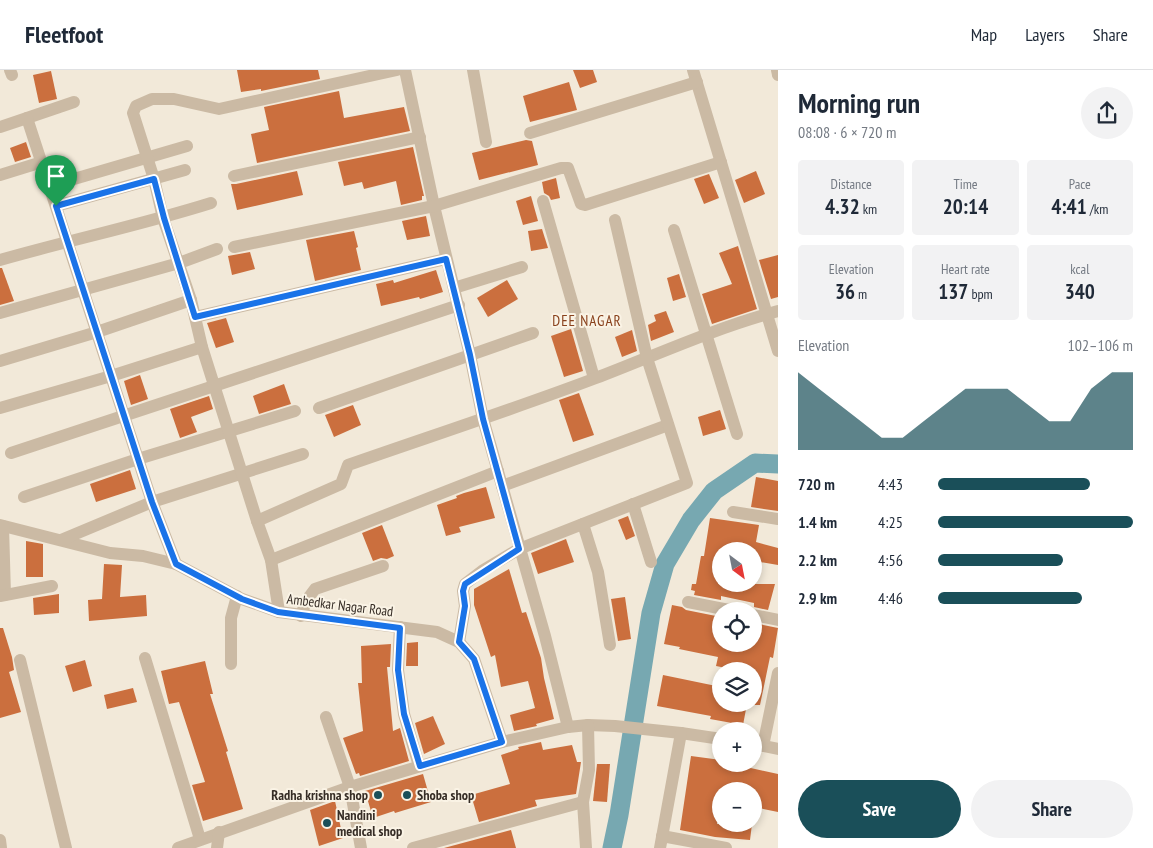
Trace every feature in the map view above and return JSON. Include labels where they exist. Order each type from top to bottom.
[{"type":"street","points":[[278,612],[271,560],[202,347],[191,300],[133,113],[136,106],[152,99],[174,99],[219,108],[397,70]]},
{"type":"street","points":[[404,70],[446,259],[459,305],[483,419],[545,636],[568,727]]},
{"type":"street","points":[[473,70],[486,142]]},
{"type":"street","points":[[776,70],[778,75]]},
{"type":"street","points":[[530,133],[695,76],[721,162],[773,313],[778,351]]},
{"type":"street","points":[[0,127],[74,102]]},
{"type":"street","points":[[27,118],[152,502],[176,564]]},
{"type":"street","points":[[234,176],[420,137]]},
{"type":"street","points":[[50,186],[187,146]]},
{"type":"street","points":[[0,175],[42,162]]},
{"type":"street","points":[[234,248],[434,206],[566,167],[581,204],[585,205],[721,162]]},
{"type":"street","points":[[56,206],[185,170]]},
{"type":"street","points":[[543,201],[594,378]]},
{"type":"street","points":[[0,260],[68,241],[164,218],[211,203]]},
{"type":"street","points":[[459,642],[465,606],[463,591],[465,584],[519,549],[687,483],[647,358],[615,220]]},
{"type":"street","points":[[674,230],[737,434]]},
{"type":"street","points":[[0,313],[179,263],[217,250]]},
{"type":"street","points":[[195,317],[446,259]]},
{"type":"street","points":[[454,288],[522,267]]},
{"type":"street","points":[[0,361],[97,332],[191,300]]},
{"type":"street","points":[[10,453],[459,305]]},
{"type":"street","points":[[257,521],[341,484],[348,465],[483,419],[706,334],[773,313]]},
{"type":"street","points":[[319,408],[533,333]]},
{"type":"street","points":[[0,408],[202,347]]},
{"type":"street","points":[[24,497],[138,459],[295,411]]},
{"type":"street","points":[[502,486],[668,425]]},
{"type":"street","points":[[61,540],[152,502],[303,454]]},
{"type":"street","points":[[271,560],[498,471]]},
{"type":"street","points":[[633,504],[650,562]]},
{"type":"street","points":[[733,512],[778,519]]},
{"type":"street","points":[[583,524],[598,572],[610,645]]},
{"type":"street","points":[[2,526],[2,596],[52,586]]},
{"type":"street","name":"Ambedkar Nagar Road","points":[[2,526],[110,553],[143,556],[176,564],[237,596],[278,612],[437,632],[459,642],[474,659],[502,742]]},
{"type":"street","points":[[301,616],[306,601],[315,589],[383,566]]},
{"type":"street","points":[[231,664],[231,618],[237,596]]},
{"type":"street","points":[[688,602],[712,607]]},
{"type":"street","points":[[762,617],[778,620]]},
{"type":"street","points":[[400,628],[398,670],[404,714],[420,766]]},
{"type":"street","points":[[145,658],[200,840]]},
{"type":"street","points":[[20,660],[66,848]]},
{"type":"street","points":[[762,731],[778,674]]},
{"type":"street","points":[[326,717],[350,787],[361,848]]},
{"type":"street","points":[[586,848],[583,802],[589,770],[588,725]]},
{"type":"street","points":[[178,848],[350,787],[502,742],[568,727],[588,725],[616,726],[712,738]]},
{"type":"street","points":[[680,733],[661,842],[726,848]]},
{"type":"street","points":[[762,746],[778,749]]},
{"type":"street","points":[[412,848],[583,802]]},
{"type":"street","points":[[217,848],[219,832]]},
{"type":"street","points":[[0,840],[1,848]]},
{"type":"building","points":[[237,70],[318,70],[320,79],[261,91],[261,89],[241,92]]},
{"type":"building","points":[[573,70],[593,70],[597,82],[580,88]]},
{"type":"building","points":[[51,71],[57,99],[39,103],[33,75]]},
{"type":"building","points":[[569,82],[577,110],[530,122],[523,96]]},
{"type":"building","points":[[339,91],[344,118],[404,107],[410,131],[257,163],[251,134],[269,130],[264,107]]},
{"type":"building","points":[[526,140],[532,141],[538,165],[479,180],[472,153]]},
{"type":"building","points":[[26,142],[31,157],[15,162],[10,148]]},
{"type":"building","points":[[413,147],[424,196],[422,196],[422,200],[401,205],[396,181],[364,189],[362,182],[344,186],[338,162]]},
{"type":"building","points":[[297,171],[303,195],[237,210],[231,184]]},
{"type":"building","points":[[756,171],[765,194],[744,203],[735,180]]},
{"type":"building","points":[[709,174],[719,198],[704,204],[694,179]]},
{"type":"building","points":[[556,178],[560,198],[551,200],[544,193],[542,182]]},
{"type":"building","points":[[531,196],[538,221],[523,225],[516,201]]},
{"type":"building","points":[[426,216],[430,236],[407,240],[402,221]]},
{"type":"building","points":[[542,229],[548,248],[531,251],[528,231]]},
{"type":"building","points":[[354,231],[361,270],[315,281],[306,240]]},
{"type":"building","points":[[738,246],[757,309],[712,324],[702,294],[732,284],[719,253]]},
{"type":"building","points":[[250,252],[255,269],[232,275],[228,256]]},
{"type":"building","points":[[778,255],[778,297],[771,299],[759,260]]},
{"type":"building","points":[[0,268],[2,268],[14,301],[0,305]]},
{"type":"building","points":[[436,270],[443,292],[420,299],[419,297],[381,306],[376,284],[393,280],[394,283]]},
{"type":"building","points":[[679,274],[686,297],[673,301],[667,278]]},
{"type":"building","points":[[507,280],[518,299],[488,317],[477,298]]},
{"type":"building","points":[[666,311],[674,332],[651,341],[648,325],[656,321],[654,315]]},
{"type":"building","points":[[226,318],[234,342],[216,348],[207,323]]},
{"type":"building","points":[[571,329],[583,371],[564,377],[551,336]]},
{"type":"building","points":[[632,330],[637,351],[622,357],[615,337]]},
{"type":"building","points":[[140,375],[148,399],[131,405],[124,381]]},
{"type":"building","points":[[284,384],[291,404],[259,414],[253,396]]},
{"type":"building","points":[[579,393],[594,435],[573,442],[559,400]]},
{"type":"building","points":[[209,396],[213,409],[191,417],[197,432],[180,438],[170,409]]},
{"type":"building","points":[[353,405],[361,425],[334,437],[325,415]]},
{"type":"building","points":[[720,410],[726,429],[703,436],[698,417]]},
{"type":"building","points":[[130,470],[136,489],[96,502],[90,484]]},
{"type":"building","points":[[756,477],[778,481],[778,511],[751,507]]},
{"type":"building","points":[[486,487],[495,518],[459,527],[461,532],[446,536],[437,505],[457,498],[456,496],[464,493]]},
{"type":"building","points":[[628,516],[635,536],[626,540],[618,520]]},
{"type":"building","points":[[710,518],[759,525],[756,542],[712,542],[712,592],[762,592],[762,584],[775,584],[768,610],[762,609],[762,602],[749,602],[721,596],[721,600],[694,595],[695,591],[691,590],[692,584],[696,584],[701,556],[704,556]]},
{"type":"building","points":[[382,525],[394,556],[373,561],[362,533]]},
{"type":"building","points":[[566,539],[574,562],[538,574],[531,553]]},
{"type":"building","points":[[26,541],[43,544],[43,577],[26,577]]},
{"type":"building","points":[[762,544],[778,548],[778,565],[762,562]]},
{"type":"building","points":[[104,564],[122,565],[120,597],[146,595],[147,616],[89,621],[88,600],[102,599]]},
{"type":"building","points":[[509,569],[522,613],[526,612],[541,658],[554,719],[536,724],[537,726],[514,731],[510,715],[535,708],[528,681],[501,687],[495,655],[491,657],[474,605],[474,589]]},
{"type":"building","points":[[59,594],[59,613],[34,615],[33,598]]},
{"type":"building","points":[[625,597],[631,639],[618,641],[611,599]]},
{"type":"building","points":[[672,605],[712,615],[712,652],[762,652],[762,625],[778,628],[773,658],[770,657],[762,695],[762,662],[717,662],[718,657],[664,644]]},
{"type":"building","points":[[0,628],[3,628],[12,657],[14,670],[9,672],[21,712],[0,718]]},
{"type":"building","points":[[418,642],[418,666],[406,666],[407,643]]},
{"type":"building","points":[[391,644],[390,667],[387,667],[393,731],[400,728],[409,761],[360,776],[359,773],[356,774],[343,738],[363,731],[358,683],[362,683],[361,646]]},
{"type":"building","points":[[85,660],[92,686],[73,692],[65,666]]},
{"type":"building","points":[[205,661],[213,694],[210,694],[228,751],[226,752],[243,809],[203,821],[192,785],[205,782],[179,702],[169,704],[161,671]]},
{"type":"building","points":[[663,675],[712,685],[712,712],[745,712],[744,722],[726,722],[710,719],[711,716],[657,706]]},
{"type":"building","points":[[133,688],[137,702],[107,709],[104,695]]},
{"type":"building","points":[[433,716],[445,744],[424,754],[415,723]]},
{"type":"building","points":[[541,742],[543,750],[572,745],[577,762],[581,762],[576,794],[535,800],[537,806],[479,822],[471,795],[510,784],[501,755],[519,749],[518,747]]},
{"type":"building","points":[[691,756],[712,759],[712,772],[762,772],[762,770],[778,774],[778,812],[762,809],[762,782],[712,782],[712,832],[751,832],[750,840],[715,837],[680,830]]},
{"type":"building","points":[[597,764],[610,764],[607,802],[593,801]]},
{"type":"building","points":[[423,774],[431,802],[373,818],[365,791]]},
{"type":"building","name":"Nandini medical shop","points":[[335,801],[343,838],[319,846],[310,810]]},
{"type":"building","points":[[511,830],[516,848],[444,848]]},
{"type":"waterway","points":[[612,848],[619,815],[651,613],[665,564],[691,520],[714,491],[755,463],[778,464]]},
{"type":"place","name":"Radha krishna shop","points":[[378,795]]},
{"type":"place","name":"Shoba shop","points":[[407,795]]},
{"type":"place","name":"Nandini medical shop","points":[[327,823]]},
{"type":"district","name":"DEE NAGAR","points":[[587,320]]},
{"type":"route","points":[[154,179],[164,218],[195,317],[446,259],[459,305],[483,419],[519,549],[482,571],[465,584],[463,591],[465,606],[459,642],[474,659],[502,742],[420,766],[404,714],[398,670],[400,628],[278,612],[242,599],[176,564],[152,502],[56,206],[154,179]]}]
